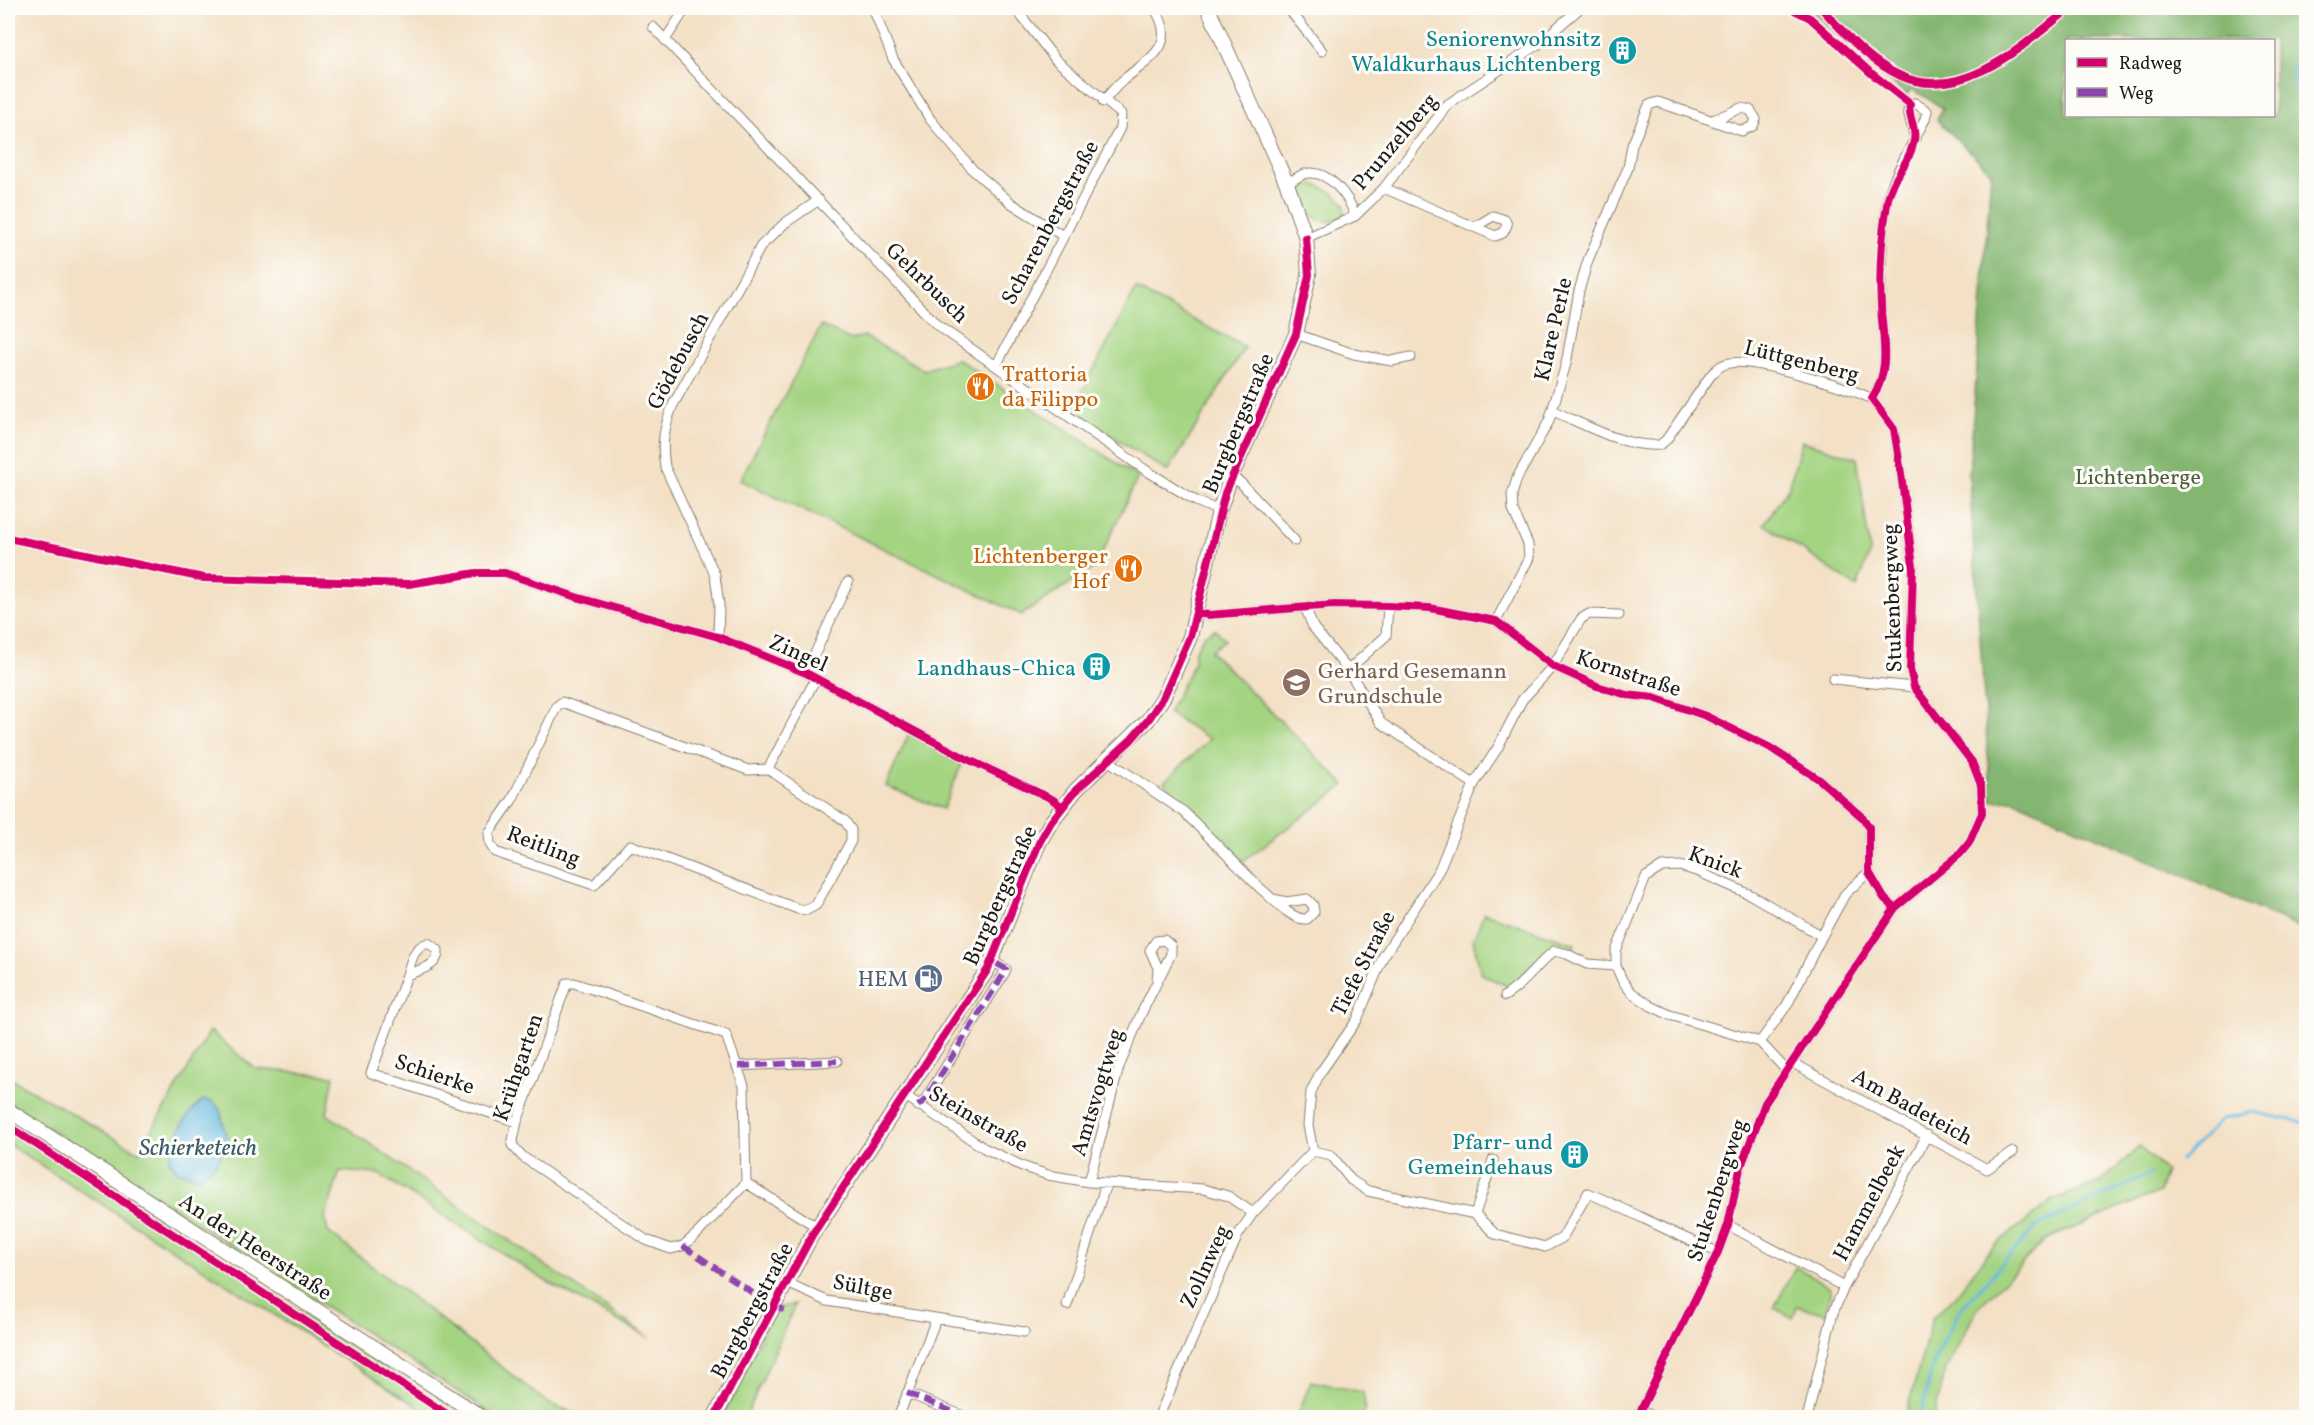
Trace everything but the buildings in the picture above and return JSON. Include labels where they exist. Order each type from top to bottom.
[{"type":"street","points":[[665,40],[686,8]]},
{"type":"street","points":[[873,8],[893,59],[930,119],[973,170],[988,184],[1011,203],[1063,236]]},
{"type":"street","points":[[1015,8],[1056,60],[1103,102],[1121,82],[1152,59],[1160,48],[1164,33],[1162,20],[1154,8]]},
{"type":"street","name":"Burgbergstraße","points":[[714,1418],[785,1282],[817,1227],[992,961],[1039,843],[1061,806],[1109,761],[1156,710],[1184,654],[1197,613],[1219,511],[1231,477],[1296,334],[1309,275],[1306,238],[1287,184],[1208,8]]},
{"type":"street","points":[[1288,8],[1322,51]]},
{"type":"street","name":"Prunzelberg","points":[[1306,238],[1355,216],[1384,188],[1448,104],[1536,46],[1580,8]]},
{"type":"street","name":"Gehrbusch","points":[[653,27],[938,325],[1147,471],[1196,501],[1219,511]]},
{"type":"street","name":"Scharenbergstraße","points":[[996,366],[1120,128],[1120,114],[1103,102]]},
{"type":"street","name":"Klare Perle","points":[[1496,621],[1529,558],[1528,544],[1513,510],[1514,487],[1553,411],[1566,364],[1579,291],[1588,260],[1628,168],[1632,145],[1649,105],[1658,102],[1713,120]]},
{"type":"street","points":[[1872,399],[1885,370],[1887,353],[1881,280],[1888,197],[1915,139]]},
{"type":"street","name":"Prunzelberg","points":[[1287,184],[1304,174],[1318,174],[1342,191],[1351,201],[1355,216]]},
{"type":"street","points":[[1384,188],[1475,227]]},
{"type":"street","name":"Gödebusch","points":[[718,636],[719,605],[715,575],[665,467],[662,449],[664,428],[673,405],[761,246],[785,223],[819,200]]},
{"type":"street","points":[[1296,334],[1354,354],[1382,360],[1392,361],[1411,357]]},
{"type":"street","name":"Lüttgenberg","points":[[1553,411],[1636,443],[1660,445],[1666,440],[1719,366],[1740,362],[1838,386],[1872,399]]},
{"type":"street","name":"Stukenbergweg","points":[[1639,1414],[1718,1252],[1728,1225],[1749,1138],[1765,1103],[1840,987],[1895,908],[1960,854],[1969,843],[1982,813],[1981,785],[1972,762],[1914,687],[1910,669],[1912,566],[1900,466],[1894,429],[1872,399]]},
{"type":"street","name":"Burgbergstraße","points":[[1231,477],[1241,483],[1295,541]]},
{"type":"street","name":"Zingel","points":[[505,573],[576,597],[718,636],[806,673],[965,758],[1052,799],[1061,806]]},
{"type":"street","name":"Zingel","points":[[806,673],[848,582]]},
{"type":"street","points":[[1348,670],[1386,636],[1388,606]]},
{"type":"street","name":"Kornstraße","points":[[1197,613],[1216,615],[1305,607],[1388,606],[1430,608],[1496,621],[1553,666],[1597,686],[1627,695],[1654,698],[1706,716],[1769,747],[1820,780],[1863,818],[1869,827],[1869,872],[1884,898],[1895,908]]},
{"type":"street","points":[[1305,607],[1313,627],[1348,670],[1381,723],[1474,784]]},
{"type":"street","name":"Tiefe Straße","points":[[1313,1150],[1308,1125],[1311,1092],[1320,1073],[1357,1020],[1383,957],[1438,870],[1474,784],[1497,749],[1522,700],[1553,666],[1584,616],[1619,615]]},
{"type":"street","points":[[768,769],[816,678]]},
{"type":"street","points":[[1833,679],[1914,687]]},
{"type":"street","name":"Reitling","points":[[562,702],[748,770],[768,769],[845,821],[851,831],[851,841],[816,905],[807,910],[798,909],[630,844],[594,885],[495,852],[490,844],[489,833],[512,800],[557,706],[562,702]]},
{"type":"street","points":[[1109,761],[1184,812],[1273,899]]},
{"type":"street","name":"Knick","points":[[1616,966],[1616,951],[1646,877],[1662,867],[1680,866],[1699,872],[1751,895],[1822,936]]},
{"type":"street","points":[[1760,1042],[1800,984],[1845,894],[1869,872]]},
{"type":"street","points":[[1505,996],[1526,980],[1541,961],[1554,951],[1567,954],[1587,964],[1616,966],[1631,992],[1651,1006],[1670,1015],[1760,1042],[1787,1071]]},
{"type":"street","points":[[918,1106],[925,1100],[1005,972],[1006,969],[992,961]]},
{"type":"street","name":"Schierke","points":[[407,975],[371,1073],[517,1122]]},
{"type":"street","name":"Amtsvogtweg","points":[[1089,1182],[1119,1067],[1157,981]]},
{"type":"street","name":"Krühgarten","points":[[567,983],[573,983],[726,1035],[739,1066],[744,1086],[746,1183],[683,1246],[670,1249],[660,1246],[523,1157],[512,1144],[517,1122],[567,983]]},
{"type":"street","points":[[739,1066],[837,1061]]},
{"type":"street","name":"Am Badeteich","points":[[1793,1063],[1987,1169],[2013,1152]]},
{"type":"street","name":"Steinstraße","points":[[904,1095],[984,1148],[1024,1167],[1048,1175],[1089,1182],[1215,1191],[1228,1196],[1253,1213]]},
{"type":"street","name":"An der Heerstraße","points":[[8,1110],[483,1418]]},
{"type":"street","name":"Hammelbeek","points":[[1807,1418],[1833,1313],[1844,1287],[1927,1136]]},
{"type":"street","points":[[1313,1150],[1326,1152],[1336,1159],[1356,1185],[1368,1191],[1475,1214],[1495,1234],[1545,1247],[1562,1238],[1588,1193],[1622,1207],[1680,1238],[1718,1252]]},
{"type":"street","name":"Zollnweg","points":[[1158,1418],[1238,1235],[1253,1213],[1313,1150]]},
{"type":"street","points":[[1475,1214],[1493,1160]]},
{"type":"street","points":[[746,1183],[817,1227]]},
{"type":"street","points":[[1067,1305],[1106,1184]]},
{"type":"street","points":[[1728,1225],[1844,1287]]},
{"type":"street","name":"Sültge","points":[[785,1282],[827,1301],[1024,1332]]},
{"type":"street","points":[[898,1418],[936,1319]]},
{"type":"street","points":[[907,1393],[968,1418]]},
{"type":"street","points":[[1639,1414],[1656,1418]]},
{"type":"green space","name":"Lichtenberge","points":[[1809,8],[2306,8],[2306,931],[2014,800],[1991,801],[1969,475],[1991,172],[1937,120],[1943,108],[1912,89],[1907,95],[1860,57]]},
{"type":"green space","points":[[1311,183],[1332,192],[1344,203],[1345,215],[1329,221],[1316,218],[1311,214],[1299,193],[1303,185]]},
{"type":"green space","points":[[1136,289],[1245,347],[1168,472],[1072,411]]},
{"type":"green space","points":[[821,326],[851,340],[864,336],[924,370],[958,359],[1138,477],[1096,566],[1022,615],[740,480]]},
{"type":"green space","points":[[1802,441],[1857,458],[1870,552],[1857,587],[1764,524],[1789,487]]},
{"type":"green space","points":[[1215,629],[1225,640],[1210,651],[1345,785],[1243,861],[1164,782],[1210,739],[1168,713],[1194,663],[1194,652],[1204,635]]},
{"type":"green space","points":[[910,731],[963,761],[943,809],[886,786]]},
{"type":"green space","points":[[1484,913],[1575,944],[1572,952],[1551,950],[1544,954],[1511,988],[1481,974],[1473,940]]},
{"type":"green space","points":[[210,1031],[256,1069],[334,1076],[327,1114],[650,1338],[547,1282],[379,1174],[340,1171],[325,1218],[328,1232],[548,1403],[586,1417],[497,1417],[8,1102],[8,1077],[139,1152]]},
{"type":"green space","points":[[8,1120],[460,1417],[434,1417],[8,1144]]},
{"type":"green space","points":[[2139,1147],[2166,1171],[2159,1192],[2045,1240],[1977,1309],[1946,1369],[1934,1417],[1905,1417],[1933,1317],[1955,1296],[1994,1246],[2053,1200],[2101,1182]]},
{"type":"green space","points":[[1796,1266],[1831,1288],[1826,1314],[1797,1306],[1793,1318],[1774,1308]]},
{"type":"green space","points":[[795,1305],[746,1417],[722,1418],[775,1308]]},
{"type":"green space","points":[[1311,1381],[1363,1392],[1365,1408],[1361,1417],[1297,1417]]},
{"type":"water","name":"Schierketeich","points":[[203,1100],[214,1102],[220,1110],[227,1139],[218,1162],[199,1178],[178,1172],[169,1161],[181,1127],[190,1113]]},
{"type":"waterway","points":[[2291,64],[2306,145]]},
{"type":"waterway","points":[[2180,1160],[2222,1119],[2252,1112],[2306,1123]]},
{"type":"waterway","points":[[1920,1418],[1934,1360],[1959,1311],[2036,1227],[2150,1174]]},
{"type":"marked path","points":[[918,1106],[925,1100],[1005,972],[1006,969],[992,961]]},
{"type":"marked path","points":[[739,1066],[837,1061]]},
{"type":"marked path","points":[[683,1246],[760,1298],[788,1312]]},
{"type":"marked path","points":[[907,1393],[968,1418]]},
{"type":"cycle path","points":[[1637,1418],[1718,1252],[1728,1225],[1740,1169],[1765,1103],[1895,908],[1960,854],[1969,843],[1982,813],[1981,785],[1972,762],[1914,687],[1910,669],[1913,566],[1900,466],[1894,429],[1872,399],[1882,376],[1884,364],[1880,279],[1884,225],[1890,191],[1909,155],[1915,136],[1910,104],[1871,73],[1810,18],[1790,8]]},
{"type":"cycle path","points":[[1821,8],[1878,63],[1901,76],[1924,83],[1947,82],[1970,76],[1992,66],[2070,8]]},
{"type":"cycle path","points":[[714,1418],[812,1235],[988,969],[1039,843],[1051,822],[1076,790],[1131,740],[1164,696],[1190,637],[1225,493],[1296,334],[1309,275],[1306,238]]},
{"type":"cycle path","points":[[8,538],[204,578],[409,584],[476,573],[505,573],[576,597],[718,637],[806,673],[965,758],[1052,799],[1061,806]]},
{"type":"cycle path","points":[[1197,613],[1208,615],[1334,605],[1388,606],[1430,608],[1496,621],[1553,666],[1597,686],[1627,695],[1654,698],[1706,716],[1769,747],[1820,780],[1863,818],[1869,827],[1869,872],[1884,898],[1895,908]]},
{"type":"cycle path","points":[[8,1126],[453,1418]]},
{"type":"place","name":"Seniorenwohnsitz Waldkurhaus Lichtenberg","points":[[1622,51]]},
{"type":"place","name":"Trattoria da Filippo","points":[[981,386]]},
{"type":"place","name":"Lichtenberger Hof","points":[[1129,568]]},
{"type":"place","name":"Landhaus-Chica","points":[[1097,667]]},
{"type":"place","name":"Gerhard Gesemann Grundschule","points":[[1297,683]]},
{"type":"place","name":"HEM","points":[[929,978]]},
{"type":"place","name":"Pfarr- und Gemeindehaus","points":[[1574,1154]]}]
